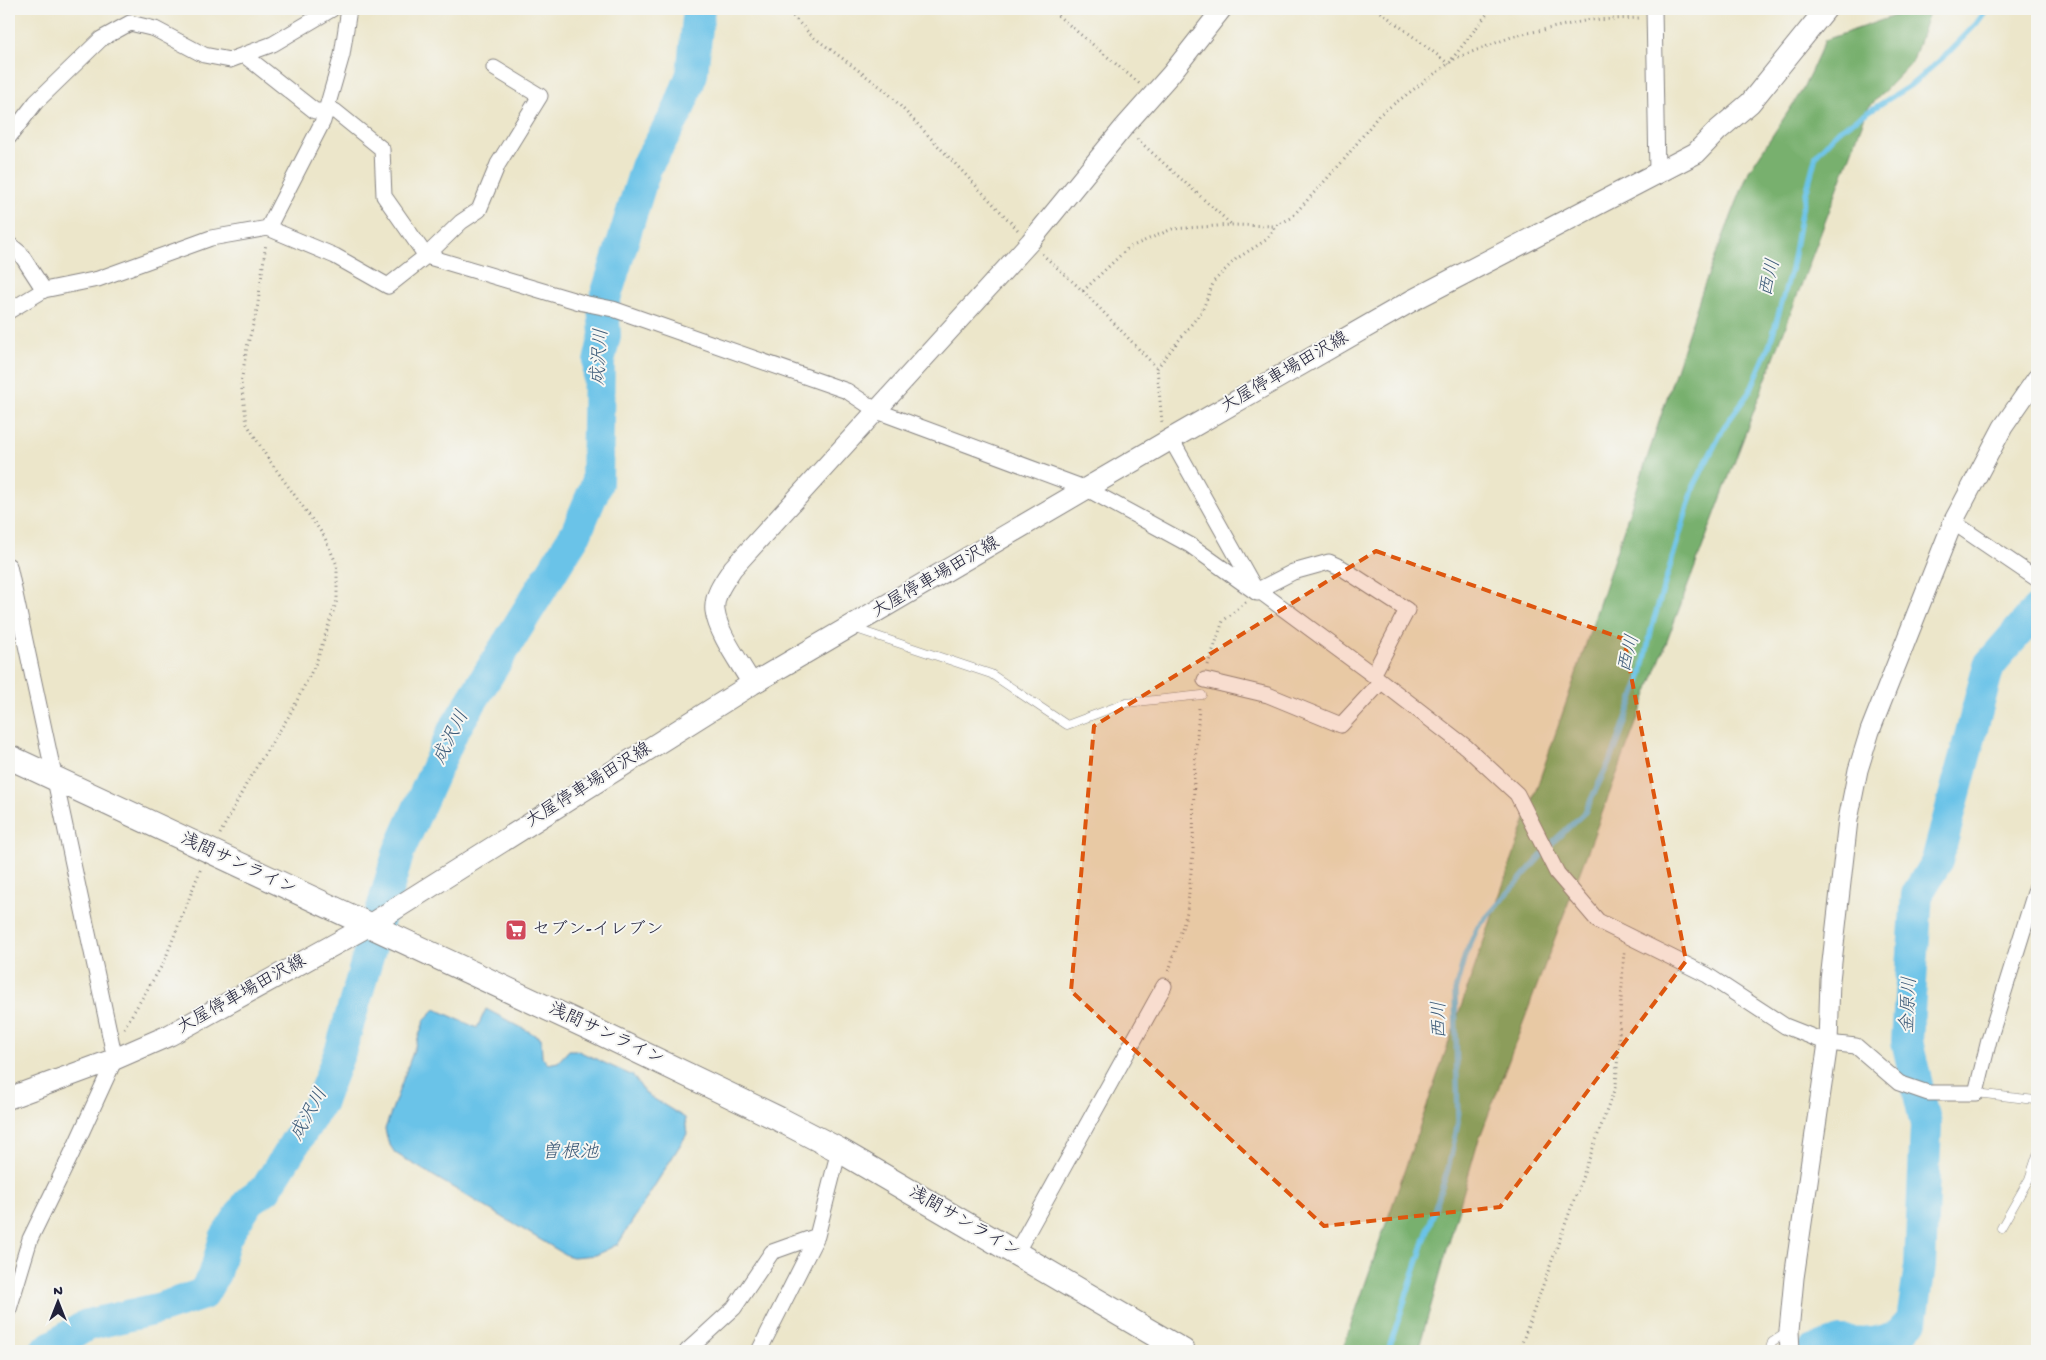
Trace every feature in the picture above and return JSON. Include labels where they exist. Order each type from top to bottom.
[{"type":"main road","name":"大屋停車場田沢線","points":[[9,1098],[115,1059],[170,1035],[377,930],[394,909],[752,684],[852,628],[1171,439],[1413,300],[1696,153],[1717,131],[1750,103],[1826,9]]},
{"type":"main road","name":"浅間サンライン","points":[[9,758],[721,1090],[839,1150],[1183,1351]]},
{"type":"street","points":[[9,137],[36,102],[101,39],[130,23],[155,29],[204,55],[230,60],[273,44],[332,9]]},
{"type":"street","points":[[268,228],[325,111],[342,56],[349,9]]},
{"type":"street","points":[[752,684],[719,622],[715,609],[720,587],[733,568],[1030,242],[1222,9]]},
{"type":"street","points":[[1654,13],[1657,172]]},
{"type":"street","points":[[244,55],[315,111],[335,111],[382,149],[384,196],[426,256],[583,303],[613,309],[848,391],[877,410],[1087,489],[1190,545],[1377,678],[1466,747],[1517,794],[1557,873],[1598,921],[1707,975],[1785,1026],[1828,1043],[1856,1046],[1899,1083],[1928,1093],[1976,1093],[1989,1040],[2037,886]]},
{"type":"street","points":[[9,311],[44,290],[98,279],[211,238],[268,228],[335,256],[388,286],[426,256],[460,222],[480,210],[498,164],[540,96],[494,68]]},
{"type":"street","points":[[9,244],[20,254],[44,290]]},
{"type":"street","points":[[1790,1351],[1789,1331],[1794,1278],[1828,1043],[1831,971],[1848,820],[1858,770],[1870,731],[1953,522],[2004,427],[2037,378]]},
{"type":"street","points":[[1171,439],[1258,592]]},
{"type":"street","points":[[1953,522],[2037,580]]},
{"type":"street","points":[[1203,687],[1268,695],[1341,725],[1377,678],[1406,610],[1342,568],[1328,562],[1294,572],[1258,592]]},
{"type":"street","points":[[9,566],[115,1059],[30,1239],[9,1309]]},
{"type":"street","points":[[1016,1253],[1164,986]]},
{"type":"street","points":[[759,1351],[818,1236],[839,1150]]},
{"type":"street","points":[[687,1351],[734,1308],[772,1252],[818,1236]]},
{"type":"lane","points":[[852,628],[991,674],[1067,726],[1126,704],[1203,687]]},
{"type":"lane","points":[[1976,1093],[2035,1100],[2037,1103]]},
{"type":"lane","points":[[2001,1228],[2029,1179],[2037,1154]]},
{"type":"lane","points":[[1769,1351],[1772,1342],[1789,1331]]},
{"type":"path","points":[[786,9],[811,35],[886,90],[1030,242],[1083,291],[1157,368],[1162,422],[1171,439]]},
{"type":"path","points":[[1050,9],[1152,94]]},
{"type":"path","points":[[1376,9],[1448,64]]},
{"type":"path","points":[[1448,64],[1492,9]]},
{"type":"path","points":[[1083,291],[1128,248],[1172,228],[1232,225],[1275,226],[1291,218],[1343,161],[1379,116],[1456,58],[1514,36],[1589,20],[1654,13]]},
{"type":"path","points":[[1124,127],[1232,225]]},
{"type":"path","points":[[1157,368],[1202,311],[1214,281],[1236,259],[1266,240],[1275,226]]},
{"type":"path","points":[[216,840],[250,777],[289,716],[316,663],[337,600],[337,565],[324,536],[267,457],[247,424],[241,383],[247,347],[258,310],[268,228]]},
{"type":"path","points":[[1164,986],[1187,912],[1193,852],[1196,720],[1203,687],[1223,621],[1258,592]]},
{"type":"path","points":[[115,1059],[121,1033],[164,962],[203,865]]},
{"type":"path","points":[[1520,1351],[1616,1085],[1625,934]]},
{"type":"highlighted area","points":[[1376,551],[1624,639],[1686,961],[1500,1207],[1324,1226],[1071,991],[1094,726]]},
{"type":"green space","points":[[1914,9],[1930,9],[1913,61],[1868,108],[1477,1145],[1418,1351],[1342,1351],[1575,677],[1703,288],[1749,171],[1803,89],[1825,40]]},
{"type":"water","name":"曽根池","points":[[435,1009],[477,1028],[486,1009],[541,1038],[542,1057],[548,1064],[558,1062],[569,1050],[576,1050],[633,1076],[646,1094],[685,1118],[687,1134],[618,1244],[596,1255],[573,1257],[566,1255],[395,1153],[388,1142],[385,1129],[425,1019]]},
{"type":"waterway","name":"成沢川","points":[[45,1351],[87,1325],[161,1308],[203,1294],[215,1273],[225,1238],[250,1200],[266,1189],[321,1101],[341,1049],[399,851],[453,731],[576,533],[597,483],[599,362],[605,335],[603,305],[646,167],[677,113],[692,74],[699,9]]},
{"type":"waterway","name":"西川","points":[[1388,1351],[1448,1169],[1458,1123],[1455,991],[1465,955],[1478,927],[1555,840],[1585,812],[1615,750],[1642,673],[1652,626],[1694,486],[1724,427],[1750,391],[1770,344],[1791,270],[1801,213],[1816,155],[1839,130],[1911,85],[1946,55],[1976,24],[1987,9]]},
{"type":"waterway","name":"金原川","points":[[1814,1351],[1840,1342],[1874,1343],[1898,1336],[1912,1321],[1920,1266],[1926,1125],[1907,1041],[1917,894],[1937,861],[1989,665],[2037,610]]},
{"type":"place","name":"セブン-イレブン","points":[[516,930]]}]
